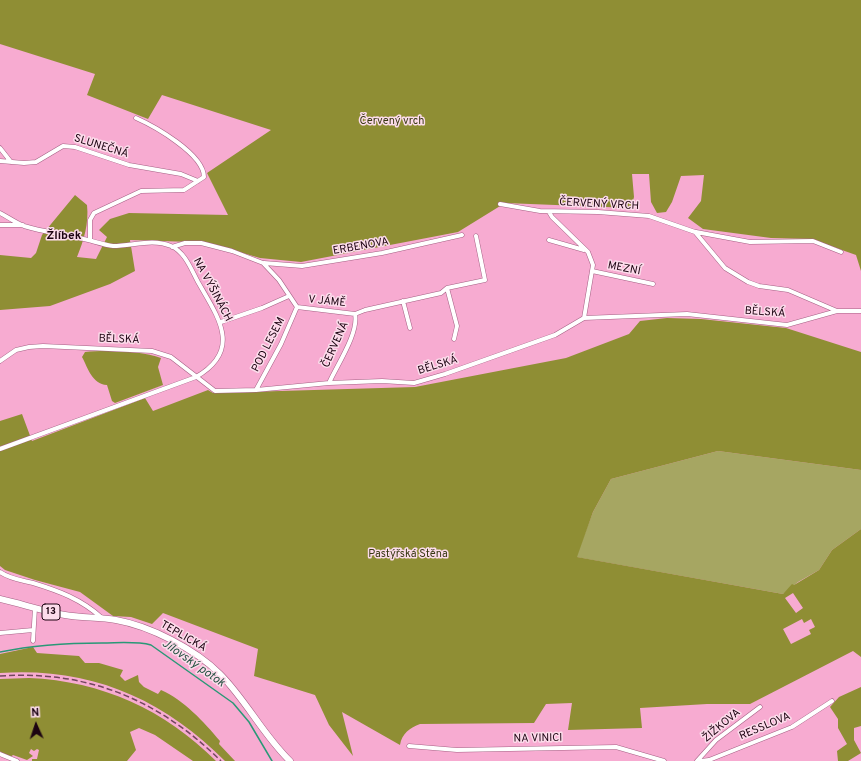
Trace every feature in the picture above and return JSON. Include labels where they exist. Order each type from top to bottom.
[{"type":"main road","name":"TEPLICKÁ","points":[[0,599],[65,615],[103,618],[127,622],[151,630],[212,666],[228,682],[268,736],[290,761]]},
{"type":"street","points":[[90,240],[90,220],[94,213],[142,191],[184,190],[204,177],[204,172],[189,153],[173,138],[136,118]]},
{"type":"street","name":"SLUNEČNÁ","points":[[0,161],[36,162],[63,146],[75,147],[129,165],[181,174],[198,181]]},
{"type":"street","points":[[0,148],[11,162]]},
{"type":"street","name":"ČERVENÝ VRCH","points":[[500,204],[549,212],[598,212],[649,216],[695,232],[750,242],[813,241],[842,252]]},
{"type":"street","points":[[549,212],[552,217],[586,250],[591,258],[592,271],[584,318]]},
{"type":"street","name":"NA VÝŠINÁCH","points":[[0,213],[24,226],[113,246],[152,242],[172,247],[179,251],[186,259],[221,322],[223,337],[220,353],[210,368],[196,377],[0,449]]},
{"type":"street","points":[[0,225],[24,226]]},
{"type":"street","points":[[695,232],[725,268],[748,282],[759,286],[788,290],[837,311],[861,311]]},
{"type":"street","name":"ERBENOVA","points":[[263,263],[302,266],[382,253],[462,235]]},
{"type":"street","name":"V JÁMĚ","points":[[289,296],[297,308],[355,314],[403,301],[441,293],[447,288],[485,280],[476,236]]},
{"type":"street","points":[[549,240],[569,244],[586,250]]},
{"type":"street","points":[[172,247],[185,243],[201,243],[232,251],[263,263],[279,280],[289,296],[262,308],[221,322]]},
{"type":"street","name":"MEZNÍ","points":[[592,271],[653,284]]},
{"type":"street","points":[[447,288],[457,326],[454,339]]},
{"type":"street","points":[[403,301],[410,328]]},
{"type":"street","name":"POD LESEM","points":[[256,390],[281,344],[297,308]]},
{"type":"street","name":"BĚLSKÁ","points":[[0,361],[16,350],[29,347],[134,349],[152,351],[171,357],[215,391],[256,390],[329,383],[382,381],[414,383],[445,374],[555,335],[584,318],[687,314],[787,325],[837,311]]},
{"type":"street","name":"ČERVENÁ","points":[[329,383],[348,345],[356,322],[355,314]]},
{"type":"street","points":[[0,572],[12,579],[52,588],[75,597],[103,618]]},
{"type":"street","points":[[33,641],[35,608]]},
{"type":"street","points":[[0,633],[33,630]]},
{"type":"street","name":"RESSLOVA","points":[[701,761],[709,760],[792,727],[832,701]]},
{"type":"street","name":"ŽIŽKOVA","points":[[697,761],[716,740],[760,707]]},
{"type":"street","name":"NA VINICI","points":[[409,746],[457,750],[616,747],[664,761]]},
{"type":"street","points":[[0,754],[17,761]]},
{"type":"shaded area","points":[[718,451],[861,470],[861,529],[832,550],[819,570],[798,582],[783,594],[576,557],[593,512],[611,479]]},
{"type":"green space","name":"Červený vrch","points":[[0,0],[861,0],[861,271],[856,255],[811,239],[771,238],[703,229],[688,218],[701,201],[704,175],[681,176],[672,202],[666,212],[657,213],[651,202],[649,174],[632,174],[634,197],[631,208],[505,203],[458,232],[301,262],[260,258],[215,245],[192,242],[130,240],[135,271],[110,284],[50,306],[0,310],[0,255],[31,258],[36,253],[42,235],[75,195],[87,205],[85,231],[77,257],[96,259],[107,237],[99,230],[110,219],[129,213],[228,215],[207,173],[271,130],[162,95],[148,119],[87,95],[95,74],[0,44]]},
{"type":"green space","name":"Pastýřská Stěna","points":[[667,318],[701,319],[786,328],[861,352],[861,470],[718,451],[611,479],[593,512],[577,557],[783,594],[792,584],[794,585],[819,570],[832,550],[861,529],[861,657],[853,651],[750,704],[707,704],[640,708],[642,728],[568,730],[572,703],[546,704],[534,723],[420,724],[413,727],[405,734],[400,745],[342,712],[353,756],[329,725],[315,695],[254,676],[258,649],[163,613],[152,624],[131,617],[113,616],[80,592],[35,580],[5,570],[0,566],[0,421],[22,414],[32,441],[145,398],[153,411],[208,390],[213,393],[415,387],[566,358],[629,334],[640,321]],"holes":[[[793,593],[803,608],[796,613],[785,598]],[[802,619],[804,623],[811,619],[815,627],[809,630],[811,634],[791,644],[783,629]]]},
{"type":"green space","points":[[85,352],[124,352],[144,354],[161,358],[158,367],[163,385],[115,403],[112,401],[107,385],[98,382],[91,375],[82,357]]},
{"type":"green space","points":[[33,647],[37,653],[79,656],[85,663],[99,663],[123,670],[120,676],[125,681],[138,675],[139,682],[144,687],[158,694],[161,690],[169,694],[193,712],[220,741],[219,744],[235,761],[225,761],[201,739],[176,720],[150,704],[123,691],[64,675],[33,672],[0,673],[0,654]]},
{"type":"green space","points":[[29,678],[56,680],[82,685],[107,692],[131,702],[154,713],[176,727],[216,761],[193,761],[155,735],[139,728],[130,732],[136,750],[127,761],[32,761],[32,759],[37,759],[39,750],[37,749],[34,751],[31,749],[29,753],[33,756],[27,760],[13,755],[9,758],[2,755],[0,751],[0,679]]},
{"type":"green space","points":[[861,687],[861,726],[854,728],[854,740],[861,753],[848,761],[838,761],[837,751],[847,744],[838,728],[838,719],[830,707],[839,697]]},
{"type":"waterway","name":"Jílovský potok","points":[[0,652],[63,644],[127,642],[151,645],[233,703],[249,722],[272,761]]},
{"type":"railway","points":[[0,676],[32,675],[63,678],[92,684],[120,693],[173,721],[221,761]]},
{"type":"district","name":"Žlíbek","points":[[64,237]]}]
